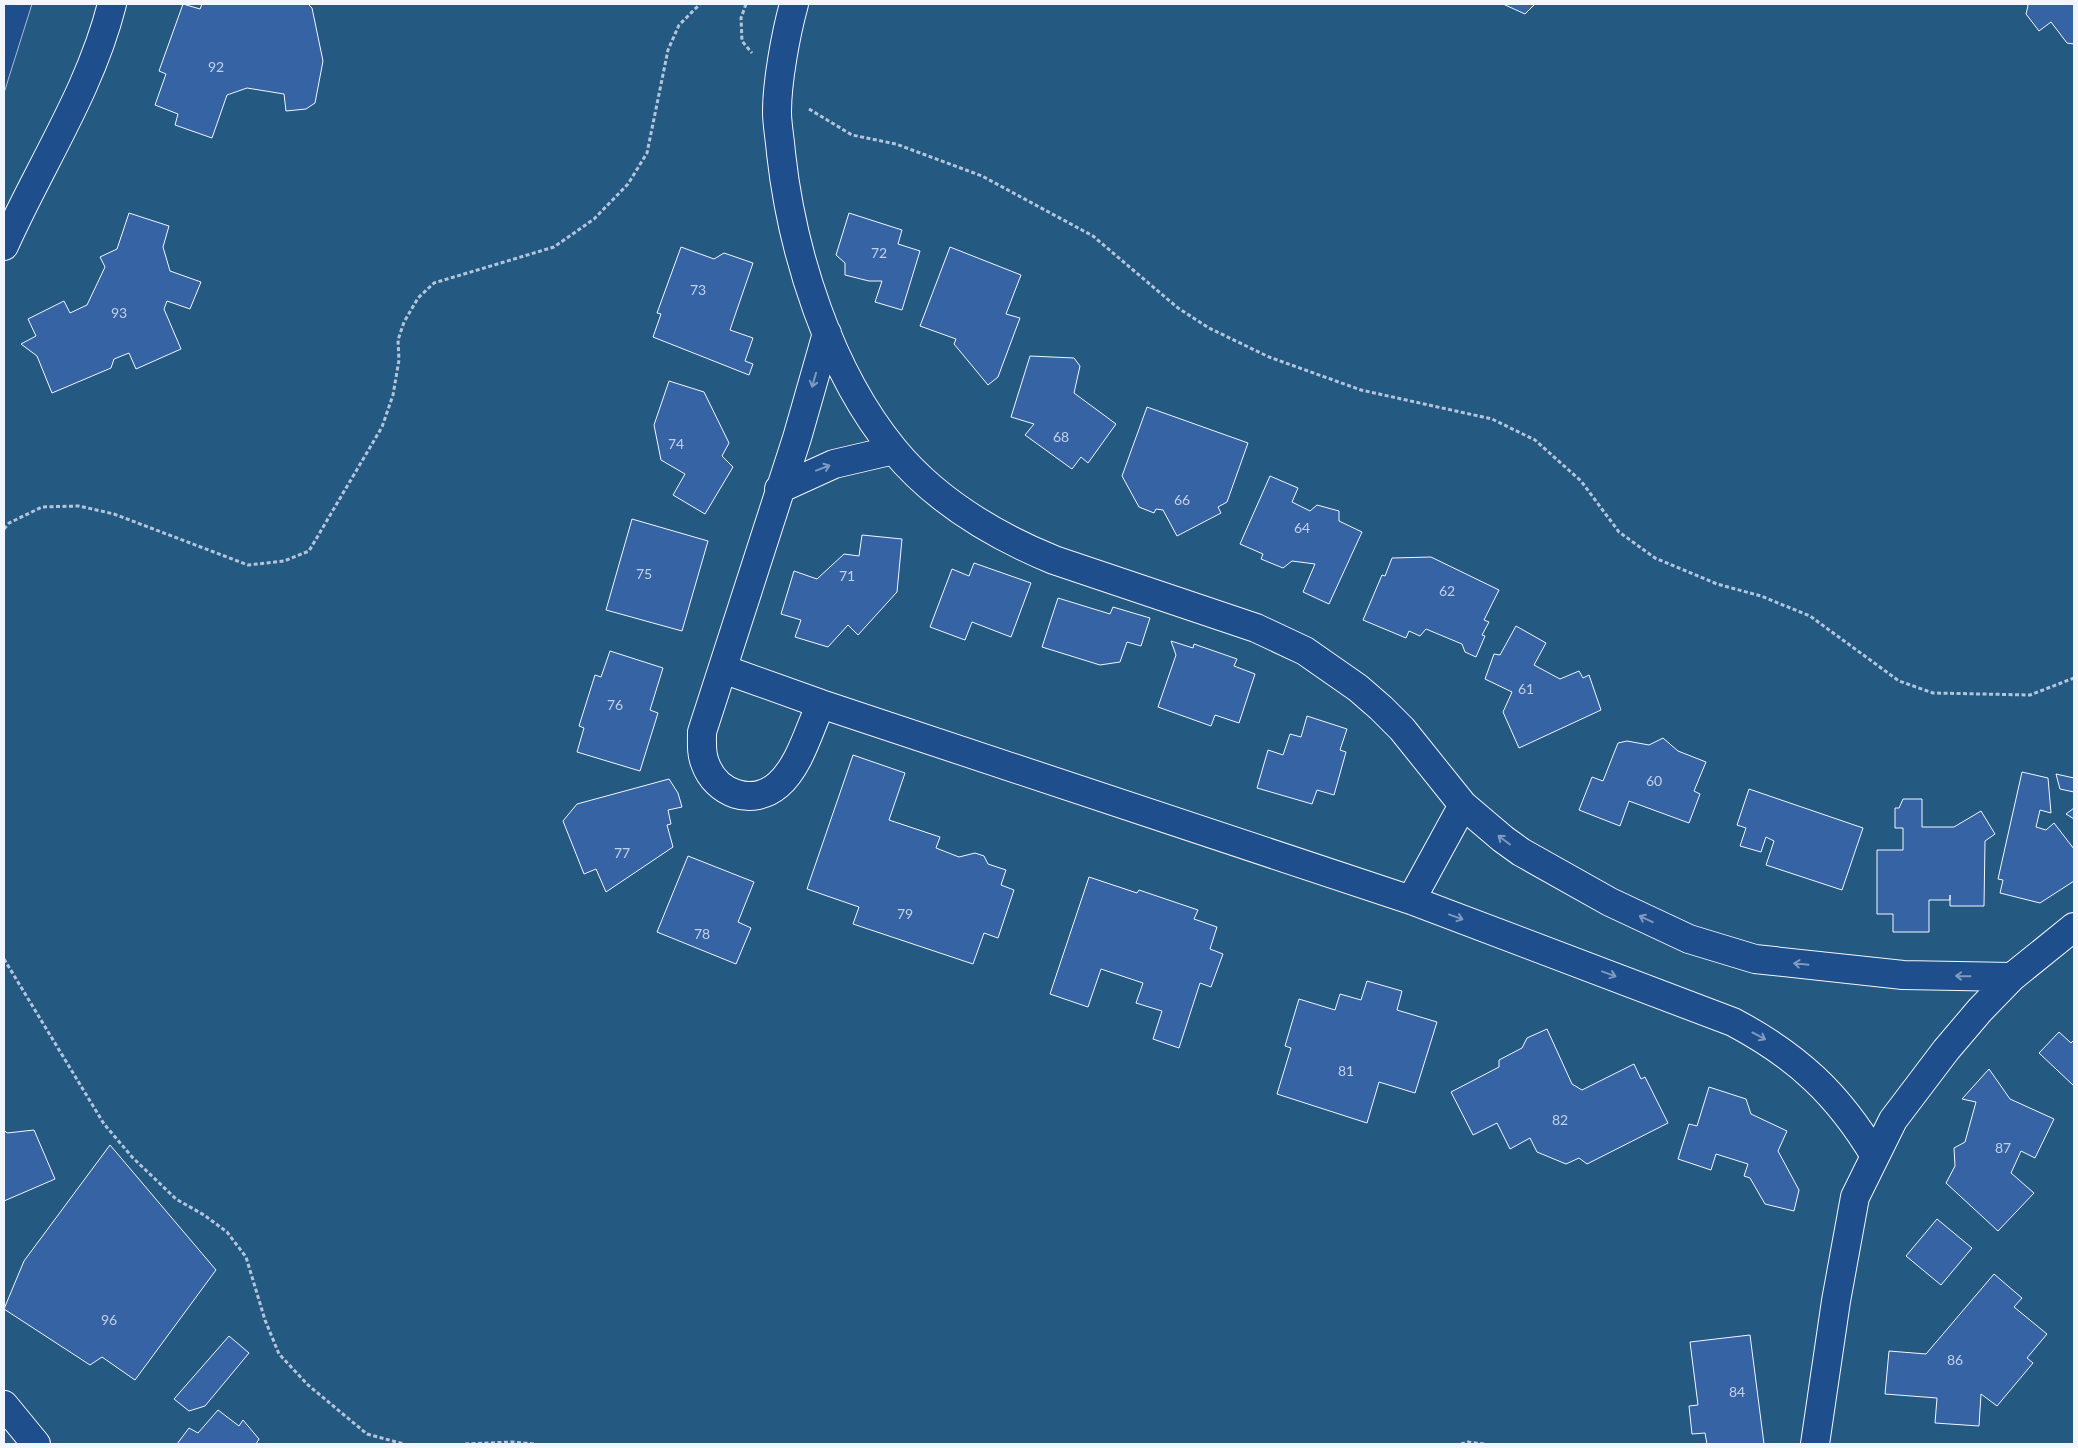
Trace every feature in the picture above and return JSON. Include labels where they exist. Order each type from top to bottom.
[{"type":"street","points":[[4,246],[81,94],[95,60],[112,4]]},
{"type":"street","points":[[794,4],[787,29],[777,111],[785,186],[805,272],[827,333],[866,411],[894,450],[941,496],[995,533],[1024,548],[1054,560],[1256,628],[1305,651],[1358,688],[1381,708],[1402,729],[1463,805],[1503,839],[1529,857],[1610,902],[1698,942],[1755,959],[1903,975],[2012,977]]},
{"type":"street","points":[[821,704],[789,773],[778,785],[764,794],[749,797],[735,794],[721,787],[711,776],[704,762],[701,747],[702,732],[797,438],[827,333]]},
{"type":"street","points":[[779,489],[834,464],[894,450]]},
{"type":"street","points":[[723,669],[821,704],[1411,900],[1733,1022],[1766,1039],[1814,1076],[1838,1100],[1858,1127],[1875,1156]]},
{"type":"street","points":[[1411,900],[1463,805]]},
{"type":"street","points":[[1815,1444],[1844,1249],[1855,1197],[1893,1120],[1946,1050],[2012,977],[2074,926]]},
{"type":"street","points":[[4,1405],[36,1444]]},
{"type":"path","points":[[4,529],[9,524],[42,507],[79,506],[114,514],[248,565],[284,562],[309,551],[382,427],[394,395],[399,360],[398,340],[404,322],[418,298],[434,283],[554,247],[594,219],[628,184],[647,154],[668,50],[679,25],[700,4]]},
{"type":"path","points":[[780,87],[817,115],[852,135],[896,144],[982,176],[1093,236],[1178,308],[1209,328],[1268,357],[1361,390],[1492,419],[1535,440],[1581,481],[1619,532],[1655,558],[1717,584],[1761,596],[1810,616],[1899,681],[1933,693],[2030,695],[2074,678]]},
{"type":"path","points":[[4,960],[104,1124],[133,1158],[176,1199],[204,1215],[227,1232],[246,1257],[265,1320],[278,1354],[308,1385],[367,1434],[404,1444]]},
{"type":"path","points":[[464,1444],[512,1442],[534,1444]]},
{"type":"path","points":[[1461,1444],[1468,1442],[1485,1444]]},
{"type":"shaded area","points":[[32,4],[2074,4],[2074,1444],[4,1444],[4,93]]},
{"type":"building","points":[[183,4],[200,9],[202,4],[308,4],[312,8],[323,61],[315,103],[306,109],[286,111],[284,94],[247,88],[227,95],[212,138],[175,125],[178,114],[155,105],[166,74],[159,71]]},
{"type":"building","points":[[1503,4],[1535,4],[1525,14]]},
{"type":"building","points":[[2027,4],[2074,4],[2074,44],[2067,43],[2051,22],[2039,31],[2026,14]]},
{"type":"building","points":[[129,213],[169,226],[163,247],[170,271],[201,282],[190,309],[167,301],[164,309],[181,349],[136,369],[129,353],[114,359],[111,368],[52,393],[37,356],[21,344],[36,336],[28,319],[64,301],[70,313],[87,305],[105,267],[100,257],[117,249]]},
{"type":"building","points":[[849,213],[902,230],[898,244],[920,251],[902,310],[875,302],[882,281],[869,281],[845,275],[845,263],[836,255]]},
{"type":"building","points":[[681,247],[714,259],[724,253],[753,263],[730,330],[753,338],[745,361],[753,364],[749,375],[653,337],[661,314],[657,313]]},
{"type":"building","points":[[950,247],[1021,275],[1006,314],[1020,318],[998,377],[988,385],[954,344],[956,339],[920,326]]},
{"type":"building","points":[[1030,356],[1074,358],[1080,366],[1074,393],[1116,424],[1088,463],[1081,457],[1072,469],[1025,435],[1034,424],[1011,417]]},
{"type":"building","points":[[669,381],[704,392],[729,443],[722,456],[733,467],[705,514],[673,495],[685,474],[661,460],[654,425]]},
{"type":"building","points":[[1147,407],[1248,443],[1227,502],[1218,507],[1221,513],[1177,536],[1163,510],[1156,509],[1154,513],[1139,507],[1122,476]]},
{"type":"building","points":[[1270,476],[1298,488],[1292,502],[1310,511],[1317,505],[1339,511],[1339,521],[1362,532],[1329,604],[1303,592],[1315,564],[1292,561],[1283,568],[1261,559],[1263,554],[1240,544]]},
{"type":"building","points":[[632,519],[708,541],[682,631],[606,610]]},
{"type":"building","points":[[862,535],[902,539],[897,592],[858,635],[848,625],[828,647],[795,637],[801,620],[781,614],[794,571],[817,579],[844,554],[859,556]]},
{"type":"building","points":[[1431,557],[1499,590],[1484,620],[1489,622],[1482,635],[1485,636],[1476,657],[1465,652],[1462,644],[1426,629],[1420,636],[1409,631],[1406,638],[1363,620],[1382,575],[1385,576],[1392,558]]},
{"type":"building","points":[[974,563],[1031,583],[1011,637],[972,622],[965,640],[930,627],[952,569],[969,576]]},
{"type":"building","points":[[1058,598],[1110,614],[1113,607],[1150,618],[1141,646],[1127,642],[1120,662],[1100,665],[1042,647]]},
{"type":"building","points":[[1516,626],[1546,643],[1534,665],[1560,679],[1579,671],[1583,678],[1589,675],[1601,710],[1519,748],[1503,712],[1512,692],[1485,679],[1494,654],[1500,655]]},
{"type":"building","points":[[1171,641],[1193,648],[1194,644],[1237,659],[1234,666],[1255,674],[1239,723],[1215,715],[1211,726],[1158,707],[1176,655]]},
{"type":"building","points":[[610,651],[663,668],[650,710],[658,713],[640,771],[577,752],[584,728],[579,726],[595,675],[601,677]]},
{"type":"building","points":[[1307,716],[1347,729],[1340,750],[1346,752],[1334,795],[1317,790],[1312,804],[1257,788],[1268,750],[1283,755],[1290,734],[1301,737]]},
{"type":"building","points":[[1663,738],[1678,751],[1706,762],[1694,791],[1700,794],[1689,823],[1629,801],[1620,826],[1579,810],[1592,777],[1603,781],[1618,743],[1627,741],[1649,745]]},
{"type":"building","points":[[853,755],[905,773],[889,820],[940,837],[936,848],[959,857],[975,853],[984,856],[988,864],[1006,870],[1001,885],[1014,890],[998,938],[984,933],[973,964],[853,924],[859,907],[807,889]]},
{"type":"building","points":[[2022,772],[2048,778],[2051,813],[2040,810],[2036,827],[2046,830],[2054,823],[2074,849],[2074,881],[2040,903],[2000,893],[2003,880],[1998,879]]},
{"type":"building","points":[[2056,774],[2074,778],[2074,792],[2060,789]]},
{"type":"building","points":[[669,779],[678,793],[682,807],[668,810],[671,824],[667,825],[673,847],[606,892],[596,869],[584,874],[563,821],[577,804]]},
{"type":"building","points":[[1749,789],[1863,828],[1842,890],[1766,865],[1774,841],[1766,837],[1761,852],[1740,846],[1746,828],[1737,825]]},
{"type":"building","points":[[1903,799],[1922,799],[1922,827],[1954,827],[1981,811],[1995,834],[1985,841],[1984,906],[1950,906],[1950,900],[1929,900],[1929,932],[1893,932],[1893,914],[1877,914],[1877,850],[1903,850],[1903,828],[1895,828],[1895,808],[1899,808]]},
{"type":"building","points":[[2074,808],[2074,819],[2066,814]]},
{"type":"building","points":[[688,856],[754,882],[738,922],[751,928],[736,964],[657,932]]},
{"type":"building","points":[[1089,877],[1137,893],[1139,890],[1198,910],[1194,919],[1217,927],[1210,949],[1223,954],[1211,987],[1200,983],[1179,1048],[1153,1039],[1162,1011],[1136,1003],[1143,983],[1101,969],[1088,1007],[1050,994]]},
{"type":"building","points":[[1367,981],[1402,991],[1397,1010],[1437,1022],[1415,1093],[1379,1082],[1367,1123],[1277,1094],[1291,1048],[1285,1046],[1299,999],[1335,1010],[1340,994],[1361,1000]]},
{"type":"building","points":[[1547,1029],[1572,1084],[1582,1090],[1634,1064],[1641,1079],[1645,1077],[1668,1123],[1587,1164],[1579,1158],[1566,1164],[1537,1152],[1530,1138],[1510,1149],[1497,1123],[1473,1135],[1451,1092],[1499,1067],[1499,1060],[1522,1048],[1527,1038]]},
{"type":"building","points":[[2059,1032],[2071,1043],[2074,1040],[2074,1086],[2039,1053]]},
{"type":"building","points":[[1989,1069],[2010,1099],[2054,1119],[2035,1158],[2021,1151],[2011,1173],[2034,1193],[1998,1231],[1946,1183],[1955,1166],[1954,1148],[1965,1142],[1976,1102],[1962,1099]]},
{"type":"building","points":[[1709,1087],[1746,1099],[1751,1114],[1787,1131],[1778,1151],[1799,1190],[1794,1211],[1765,1204],[1750,1178],[1744,1176],[1748,1164],[1716,1154],[1711,1170],[1678,1159],[1689,1124],[1697,1126]]},
{"type":"building","points":[[4,1130],[7,1133],[34,1130],[55,1179],[4,1201]]},
{"type":"building","points":[[110,1145],[216,1270],[135,1380],[102,1357],[90,1365],[4,1309],[24,1261]]},
{"type":"building","points":[[1937,1219],[1972,1248],[1941,1285],[1906,1256]]},
{"type":"building","points":[[1994,1274],[2022,1298],[2014,1307],[2047,1334],[2027,1358],[2033,1363],[1997,1406],[1981,1394],[1979,1426],[1935,1423],[1937,1398],[1885,1394],[1889,1351],[1926,1354]]},
{"type":"building","points":[[1750,1335],[1764,1444],[1707,1444],[1705,1433],[1692,1434],[1689,1406],[1698,1405],[1690,1342]]},
{"type":"building","points":[[229,1336],[249,1353],[205,1406],[189,1411],[174,1399]]},
{"type":"building","points":[[218,1410],[239,1426],[243,1420],[259,1439],[256,1444],[177,1444],[189,1428],[198,1433]]}]
